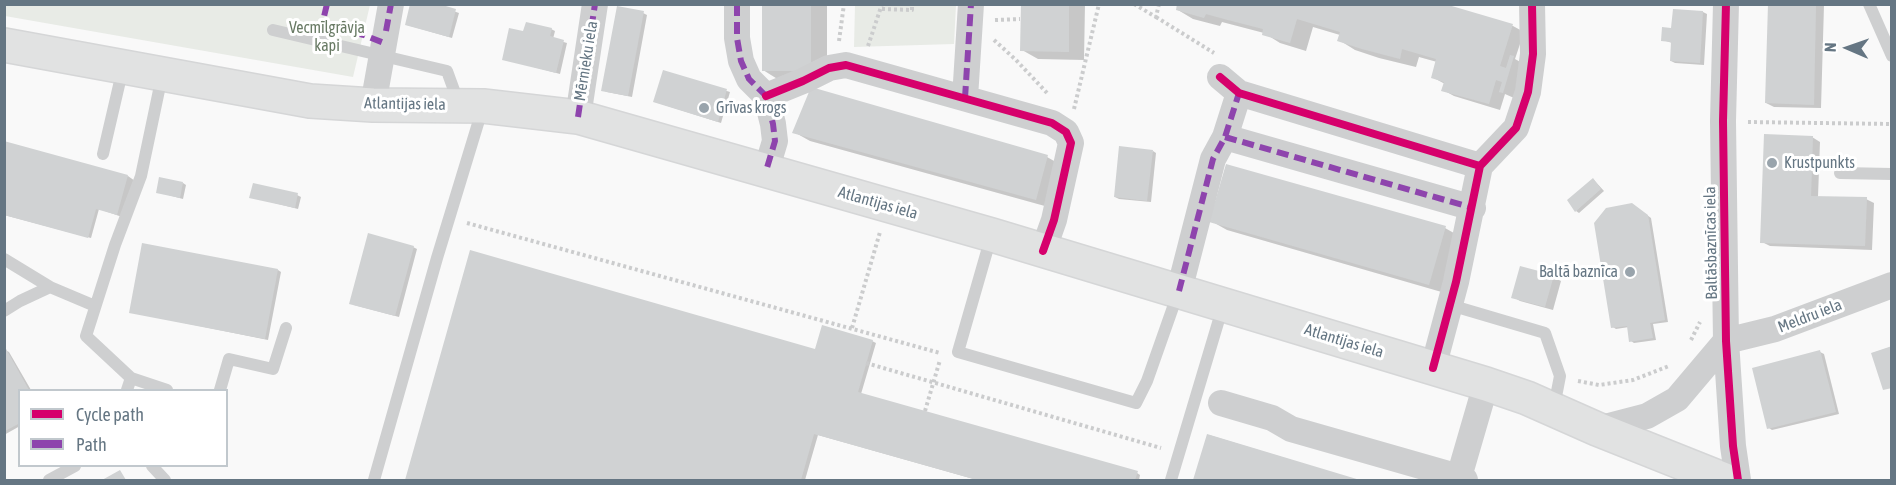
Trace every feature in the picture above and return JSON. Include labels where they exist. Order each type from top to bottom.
[{"type":"main road","name":"Atlantijas iela","points":[[4,45],[310,101],[373,105],[471,105],[578,117],[992,236],[1486,384],[1527,398],[1597,429],[1725,480]]},
{"type":"street","points":[[373,105],[391,4]]},
{"type":"street","name":"Mērnieku iela","points":[[578,117],[595,4]]},
{"type":"street","points":[[737,4],[737,38],[741,62],[749,79],[766,96],[773,124],[775,141],[766,171]]},
{"type":"street","points":[[1433,368],[1473,208],[1480,166],[1516,128],[1525,101],[1533,54],[1532,4]]},
{"type":"street","name":"Baltāsbaznīcas iela","points":[[1726,4],[1723,121],[1726,341],[1733,446],[1738,480]]},
{"type":"street","points":[[965,98],[982,12]]},
{"type":"street","points":[[766,96],[829,68],[850,68],[1052,123],[1066,132],[1071,143],[1054,220],[1043,251]]},
{"type":"street","points":[[1179,291],[1213,159],[1225,137],[1230,85],[1480,166]]},
{"type":"street","points":[[1225,137],[1473,208]]},
{"type":"street","name":"Meldru iela","points":[[1726,341],[1775,329],[1892,285]]},
{"type":"street","points":[[1597,429],[1647,416],[1677,399],[1726,341]]},
{"type":"street","points":[[1221,403],[1272,418],[1292,429],[1462,479],[1486,384]]},
{"type":"lane","points":[[1869,4],[1892,56]]},
{"type":"lane","points":[[273,30],[447,71],[471,105],[449,219],[374,480]]},
{"type":"lane","points":[[103,154],[123,67]]},
{"type":"lane","points":[[161,389],[129,384],[86,336],[115,245],[141,176],[163,75]]},
{"type":"lane","points":[[1840,172],[1892,174]]},
{"type":"lane","points":[[992,236],[958,352],[1136,403],[1147,381],[1179,291]]},
{"type":"lane","points":[[4,259],[50,287],[95,306]]},
{"type":"lane","points":[[4,311],[50,287]]},
{"type":"lane","points":[[1171,480],[1223,305]]},
{"type":"lane","points":[[1450,305],[1545,333],[1560,376],[1554,410]]},
{"type":"lane","points":[[220,389],[230,359],[273,369],[286,328]]},
{"type":"lane","points":[[49,480],[72,467]]},
{"type":"lane","points":[[154,467],[165,480]]},
{"type":"path","points":[[844,4],[838,50],[850,68],[882,7],[912,10],[912,4]]},
{"type":"path","points":[[1066,132],[1075,106],[1099,4]]},
{"type":"path","points":[[1134,4],[1214,51],[1230,85]]},
{"type":"path","points":[[1156,17],[1159,4]]},
{"type":"path","points":[[982,12],[1020,19]]},
{"type":"path","points":[[990,37],[1016,60],[1054,102]]},
{"type":"path","points":[[1723,121],[1892,124]]},
{"type":"path","points":[[852,328],[888,206]]},
{"type":"path","points":[[449,219],[942,354],[925,411]]},
{"type":"path","points":[[1689,345],[1701,319]]},
{"type":"path","points":[[1560,376],[1599,385],[1633,380],[1668,367],[1675,360]]},
{"type":"path","points":[[866,363],[1179,453]]},
{"type":"green space","name":"Vecmīlgrāvja kapi","points":[[4,5],[370,5],[353,77],[5,16]]},
{"type":"green space","points":[[855,5],[956,5],[954,44],[854,47]]},
{"type":"building","points":[[410,4],[439,4],[456,9],[449,37],[405,25]]},
{"type":"building","points":[[762,4],[811,4],[811,71],[762,71]]},
{"type":"building","points":[[1021,4],[1069,4],[1069,52],[1020,51]]},
{"type":"building","points":[[1177,4],[1445,4],[1513,24],[1500,66],[1506,68],[1510,55],[1514,56],[1503,93],[1499,92],[1502,82],[1496,80],[1489,104],[1441,91],[1444,82],[1431,78],[1436,59],[1402,49],[1400,59],[1362,49],[1337,41],[1340,32],[1297,19],[1290,43],[1262,35],[1263,29],[1206,14],[1204,18],[1176,10]]},
{"type":"building","points":[[1768,4],[1816,4],[1814,105],[1765,103]]},
{"type":"building","points":[[617,6],[644,11],[628,96],[601,91]]},
{"type":"building","points":[[1673,9],[1703,11],[1700,63],[1670,61],[1671,42],[1661,41],[1662,27],[1671,28]]},
{"type":"building","points":[[526,22],[552,28],[550,36],[564,40],[556,73],[502,60],[509,28],[523,31]]},
{"type":"building","points":[[663,70],[727,89],[718,122],[653,102]]},
{"type":"building","points":[[811,87],[1048,155],[1036,200],[792,133]]},
{"type":"building","points":[[1764,134],[1813,136],[1811,196],[1867,197],[1865,246],[1760,243]]},
{"type":"building","points":[[4,141],[128,175],[117,215],[96,209],[88,238],[4,215]]},
{"type":"building","points":[[1119,146],[1153,150],[1147,201],[1114,197]]},
{"type":"building","points":[[1226,164],[1446,226],[1429,285],[1209,222]]},
{"type":"building","points":[[159,177],[183,182],[180,198],[156,193]]},
{"type":"building","points":[[1593,178],[1601,189],[1575,212],[1567,200]]},
{"type":"building","points":[[253,183],[298,193],[295,208],[249,198]]},
{"type":"building","name":"Baltā baznīca","points":[[1632,203],[1648,215],[1665,320],[1650,323],[1653,338],[1629,342],[1627,326],[1611,328],[1594,223],[1606,208]]},
{"type":"building","points":[[368,233],[414,246],[395,316],[349,304]]},
{"type":"building","points":[[142,243],[278,269],[265,339],[129,313]]},
{"type":"building","points":[[470,250],[815,349],[822,325],[873,340],[858,392],[1138,471],[1135,480],[977,480],[814,434],[801,480],[405,480]]},
{"type":"building","points":[[1520,266],[1554,275],[1545,307],[1511,298]]},
{"type":"building","points":[[1892,346],[1892,388],[1883,390],[1871,353]]},
{"type":"building","points":[[5,347],[28,389],[18,389],[18,424],[5,431]]},
{"type":"building","points":[[1820,350],[1836,412],[1767,429],[1752,368]]},
{"type":"building","points":[[1207,434],[1360,480],[1193,480]]},
{"type":"building","points":[[120,470],[126,480],[102,480]]},
{"type":"marked path","points":[[327,4],[322,25],[364,35],[384,43]]},
{"type":"marked path","points":[[386,31],[391,4]]},
{"type":"marked path","points":[[578,117],[595,4]]},
{"type":"marked path","points":[[737,4],[737,38],[741,61],[749,79],[766,96],[773,124],[775,141],[766,171]]},
{"type":"marked path","points":[[965,98],[971,4]]},
{"type":"marked path","points":[[1179,291],[1213,159],[1225,137],[1239,93]]},
{"type":"marked path","points":[[1225,137],[1473,208]]},
{"type":"cycle path","points":[[1433,368],[1456,282],[1480,166],[1516,128],[1528,92],[1533,54],[1532,4]]},
{"type":"cycle path","points":[[1726,4],[1723,121],[1726,341],[1733,446],[1738,480]]},
{"type":"cycle path","points":[[766,96],[829,68],[846,65],[1052,123],[1066,132],[1071,143],[1054,220],[1043,251]]},
{"type":"cycle path","points":[[1220,77],[1239,93],[1480,166]]},
{"type":"place","name":"Grīvas krogs","points":[[704,108]]},
{"type":"place","name":"Krustpunkts","points":[[1772,163]]},
{"type":"place","name":"Baltā baznīca","points":[[1630,272]]}]
